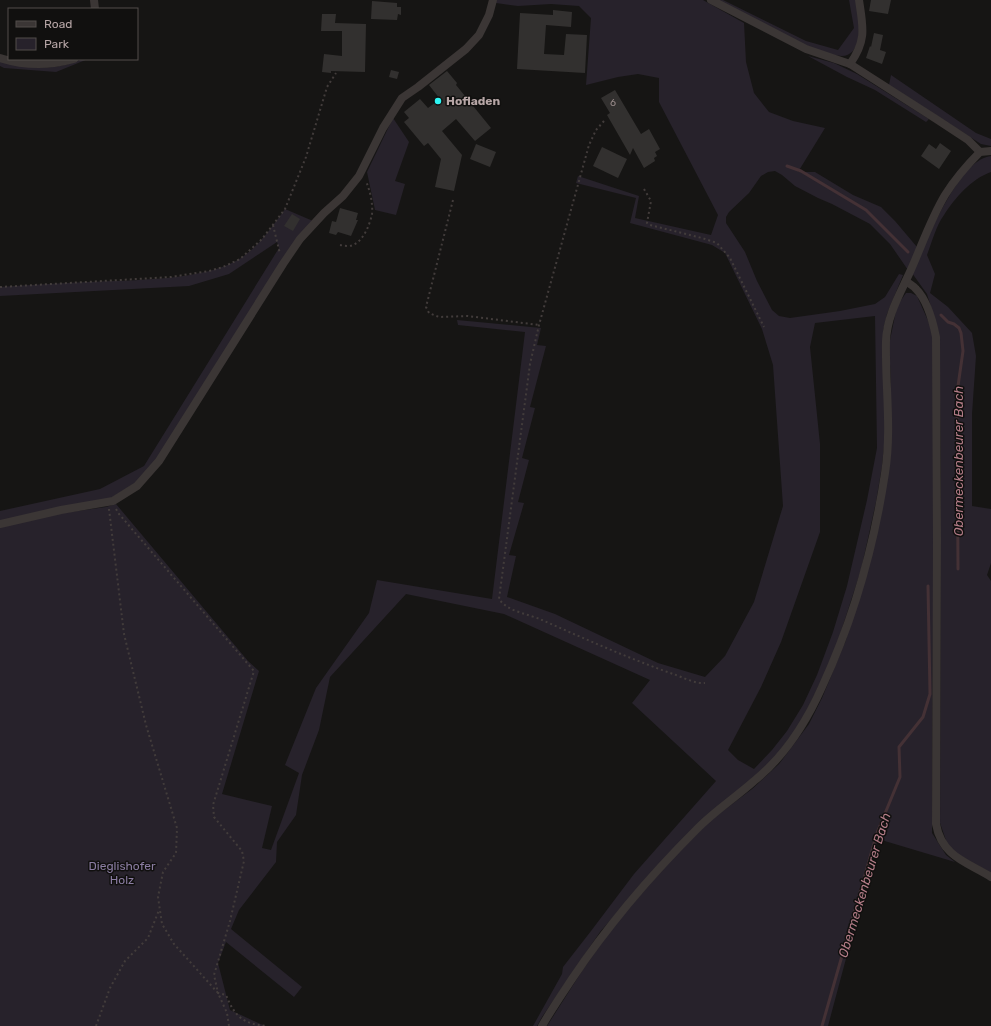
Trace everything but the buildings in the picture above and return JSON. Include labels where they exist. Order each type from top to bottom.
[{"type":"street","points":[[0,524],[61,510],[110,502],[137,486],[160,461],[300,239],[324,213],[343,196],[359,176],[383,128],[402,98],[471,44],[479,35],[486,22],[493,0]]},
{"type":"street","points":[[711,0],[793,43],[850,64],[936,118],[968,140],[980,152]]},
{"type":"street","points":[[850,64],[858,53],[862,40],[863,31],[859,0]]},
{"type":"street","points":[[0,58],[11,62],[36,65],[54,64],[70,60]]},
{"type":"street","points":[[542,1026],[599,940],[628,903],[697,828],[755,781],[773,764],[789,745],[812,709],[836,655],[851,612],[873,534],[885,474],[888,440],[887,334],[894,304],[906,281],[919,248],[945,196],[961,172],[980,152],[991,151]]},
{"type":"street","points":[[906,281],[917,289],[922,296],[931,317],[936,337],[936,824],[941,840],[951,853],[963,862],[991,877]]},
{"type":"path","points":[[0,287],[171,277],[209,271],[224,267],[240,259],[251,250],[274,225],[285,209],[306,157],[327,87],[336,73]]},
{"type":"path","points":[[604,121],[596,130],[589,145],[539,325],[530,364],[499,599],[510,608],[533,616],[653,666],[690,680],[705,683]]},
{"type":"path","points":[[340,245],[355,245],[362,238],[372,215],[370,191],[366,178],[359,176]]},
{"type":"path","points":[[644,189],[651,201],[647,223],[717,243],[730,258],[764,327]]},
{"type":"path","points":[[453,200],[426,307],[429,313],[439,317],[468,316],[539,325]]},
{"type":"path","points":[[274,225],[283,264]]},
{"type":"path","points":[[110,502],[124,634],[146,725],[177,828],[176,853],[163,872],[158,897],[162,924],[174,944],[218,993],[226,995],[236,1015],[257,1026],[267,1026]]},
{"type":"path","points":[[110,502],[254,671],[213,805],[214,817],[242,851],[244,861],[230,921],[214,975],[218,993],[227,1013],[229,1026]]},
{"type":"path","points":[[96,1026],[110,988],[125,961],[148,938],[159,909]]},
{"type":"green space","name":"Dieglishofer Holz","points":[[496,0],[703,0],[744,23],[746,62],[754,93],[769,112],[793,121],[825,128],[798,172],[815,172],[853,195],[881,207],[917,247],[908,270],[890,244],[870,224],[795,186],[775,171],[768,172],[761,176],[749,193],[729,212],[726,217],[726,223],[745,252],[757,281],[772,310],[779,316],[790,318],[840,311],[875,304],[885,297],[899,274],[903,275],[887,314],[883,331],[885,436],[876,502],[861,570],[832,659],[800,724],[772,761],[628,900],[600,932],[537,1026],[533,1026],[562,974],[563,967],[634,874],[716,781],[632,703],[650,680],[504,614],[406,594],[330,677],[319,730],[302,775],[296,815],[277,842],[276,862],[239,910],[231,929],[302,987],[294,997],[226,942],[218,963],[230,1010],[265,1026],[0,1026],[0,527],[63,513],[106,507],[116,504],[248,661],[259,671],[222,794],[272,806],[262,848],[271,850],[299,773],[285,765],[316,688],[369,613],[377,580],[492,599],[525,332],[458,325],[457,320],[541,328],[537,345],[546,346],[530,407],[535,408],[522,458],[529,460],[518,502],[524,503],[509,555],[516,556],[507,597],[555,614],[658,663],[705,677],[725,656],[754,602],[783,506],[773,365],[762,329],[725,253],[712,245],[630,223],[636,198],[576,183],[578,176],[639,196],[635,218],[711,235],[718,215],[659,102],[659,78],[638,74],[618,77],[586,85],[591,18],[579,6],[551,4],[518,6],[496,3]],"holes":[[[875,316],[877,448],[867,500],[847,586],[833,632],[817,675],[803,705],[787,731],[754,769],[738,760],[728,750],[761,687],[781,642],[820,532],[820,444],[810,347],[815,323]]]},
{"type":"green space","points":[[717,0],[723,0],[806,41],[838,50],[854,28],[849,0],[856,0],[859,26],[858,39],[853,51],[845,56],[837,56],[808,46],[781,34]]},
{"type":"green space","points":[[808,56],[834,63],[857,74],[929,119],[926,122],[875,90]]},
{"type":"green space","points":[[86,60],[56,72],[4,68],[0,66],[0,61],[42,68],[61,66]]},
{"type":"green space","points":[[891,75],[976,133],[991,139],[991,146],[981,144],[889,85]]},
{"type":"green space","points":[[393,118],[409,142],[395,181],[405,184],[396,215],[375,210],[367,172]]},
{"type":"green space","points":[[991,156],[991,172],[970,184],[953,202],[934,234],[927,255],[935,274],[930,293],[948,307],[972,333],[976,356],[972,414],[972,506],[991,509],[991,563],[987,575],[991,581],[991,873],[954,852],[947,843],[940,823],[941,472],[939,333],[927,294],[912,273],[934,225],[955,187],[967,172],[979,161]]},
{"type":"green space","points":[[285,209],[313,221],[154,463],[135,483],[111,498],[0,522],[0,511],[100,489],[144,466],[279,248],[277,242],[229,274],[189,286],[0,296],[0,287],[145,280],[209,271],[226,266],[248,253],[265,236]]},
{"type":"green space","points":[[906,293],[911,293],[917,296],[930,325],[933,339],[932,833],[946,855],[955,862],[878,839],[828,1026],[547,1026],[582,971],[613,927],[670,861],[711,820],[752,789],[779,764],[809,724],[822,698],[846,640],[891,453],[891,383],[889,345],[897,306]]},
{"type":"waterway","name":"Obermeckenbeurer Bach","points":[[787,166],[801,171],[866,210],[908,252]]},
{"type":"waterway","name":"Obermeckenbeurer Bach","points":[[941,315],[948,322],[959,328],[963,351],[957,393],[958,569]]},
{"type":"waterway","name":"Obermeckenbeurer Bach","points":[[822,1026],[877,833],[900,777],[899,747],[923,717],[930,694],[928,586]]},
{"type":"place","name":"Hofladen","points":[[438,101]]}]
